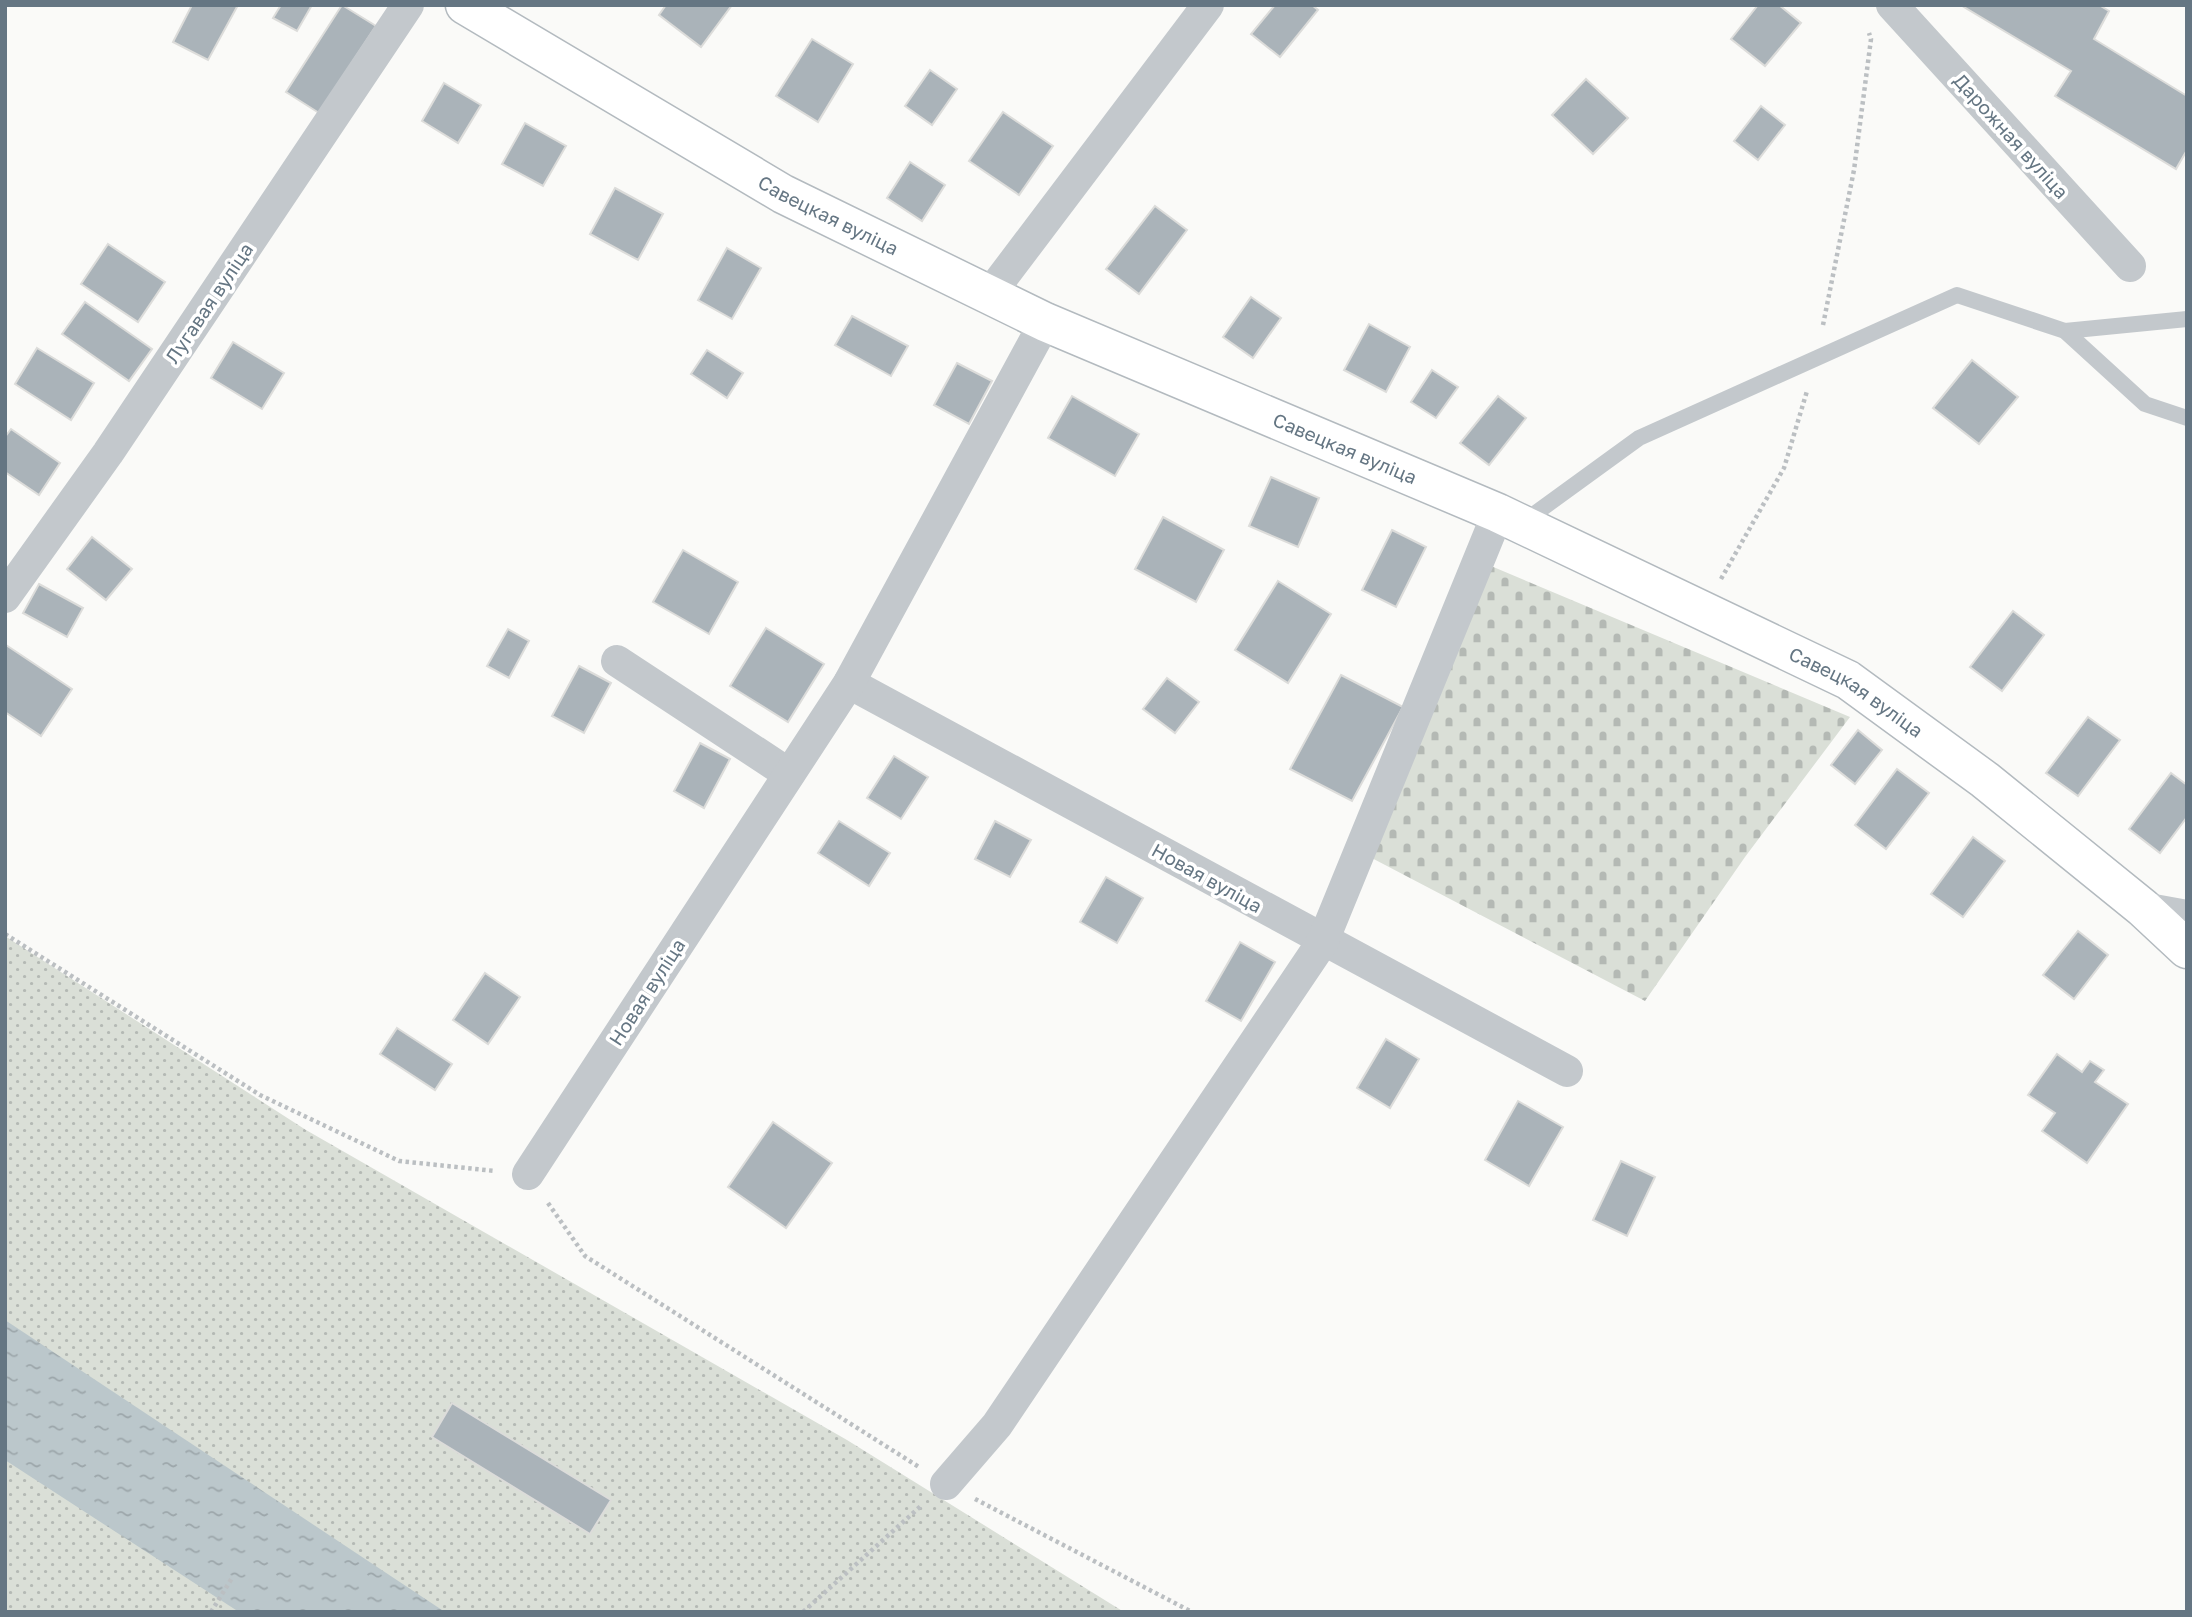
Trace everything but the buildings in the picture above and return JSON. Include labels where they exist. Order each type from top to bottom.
[{"type":"main road","name":"Савецкая вуліца","points":[[465,5],[783,194],[989,295],[1045,322],[1509,519],[1848,680],[1985,780],[2143,908],[2187,949]]},
{"type":"street","name":"Лугавая вуліца","points":[[5,597],[108,453],[408,5]]},
{"type":"street","points":[[989,295],[1208,5]]},
{"type":"street","name":"Дарожная вуліца","points":[[1892,5],[2130,266]]},
{"type":"street","name":"Новая вуліца","points":[[528,1174],[849,683],[1045,322]]},
{"type":"street","points":[[946,1484],[997,1425],[1323,941],[1509,519]]},
{"type":"street","points":[[617,661],[789,774]]},
{"type":"street","name":"Новая вуліца","points":[[849,683],[1567,1071]]},
{"type":"street","points":[[2143,908],[2187,916]]},
{"type":"lane","points":[[1509,519],[1639,438],[1956,295],[2065,331],[2187,319]]},
{"type":"lane","points":[[2065,331],[2145,404],[2187,418]]},
{"type":"path","points":[[1720,582],[1784,468],[1817,357],[1854,170],[1871,39],[1868,27]]},
{"type":"path","points":[[5,934],[260,1095],[399,1161],[528,1174],[585,1256],[946,1484],[1192,1612]]},
{"type":"path","points":[[803,1612],[946,1484]]},
{"type":"path","points":[[211,1612],[232,1578]]},
{"type":"green space","points":[[1491,566],[1850,717],[1745,857],[1645,1001],[1366,855]]},
{"type":"green space","points":[[5,936],[306,1130],[847,1440],[1124,1612],[5,1612]]},
{"type":"water","points":[[5,1320],[445,1612],[239,1612],[5,1460]]}]
